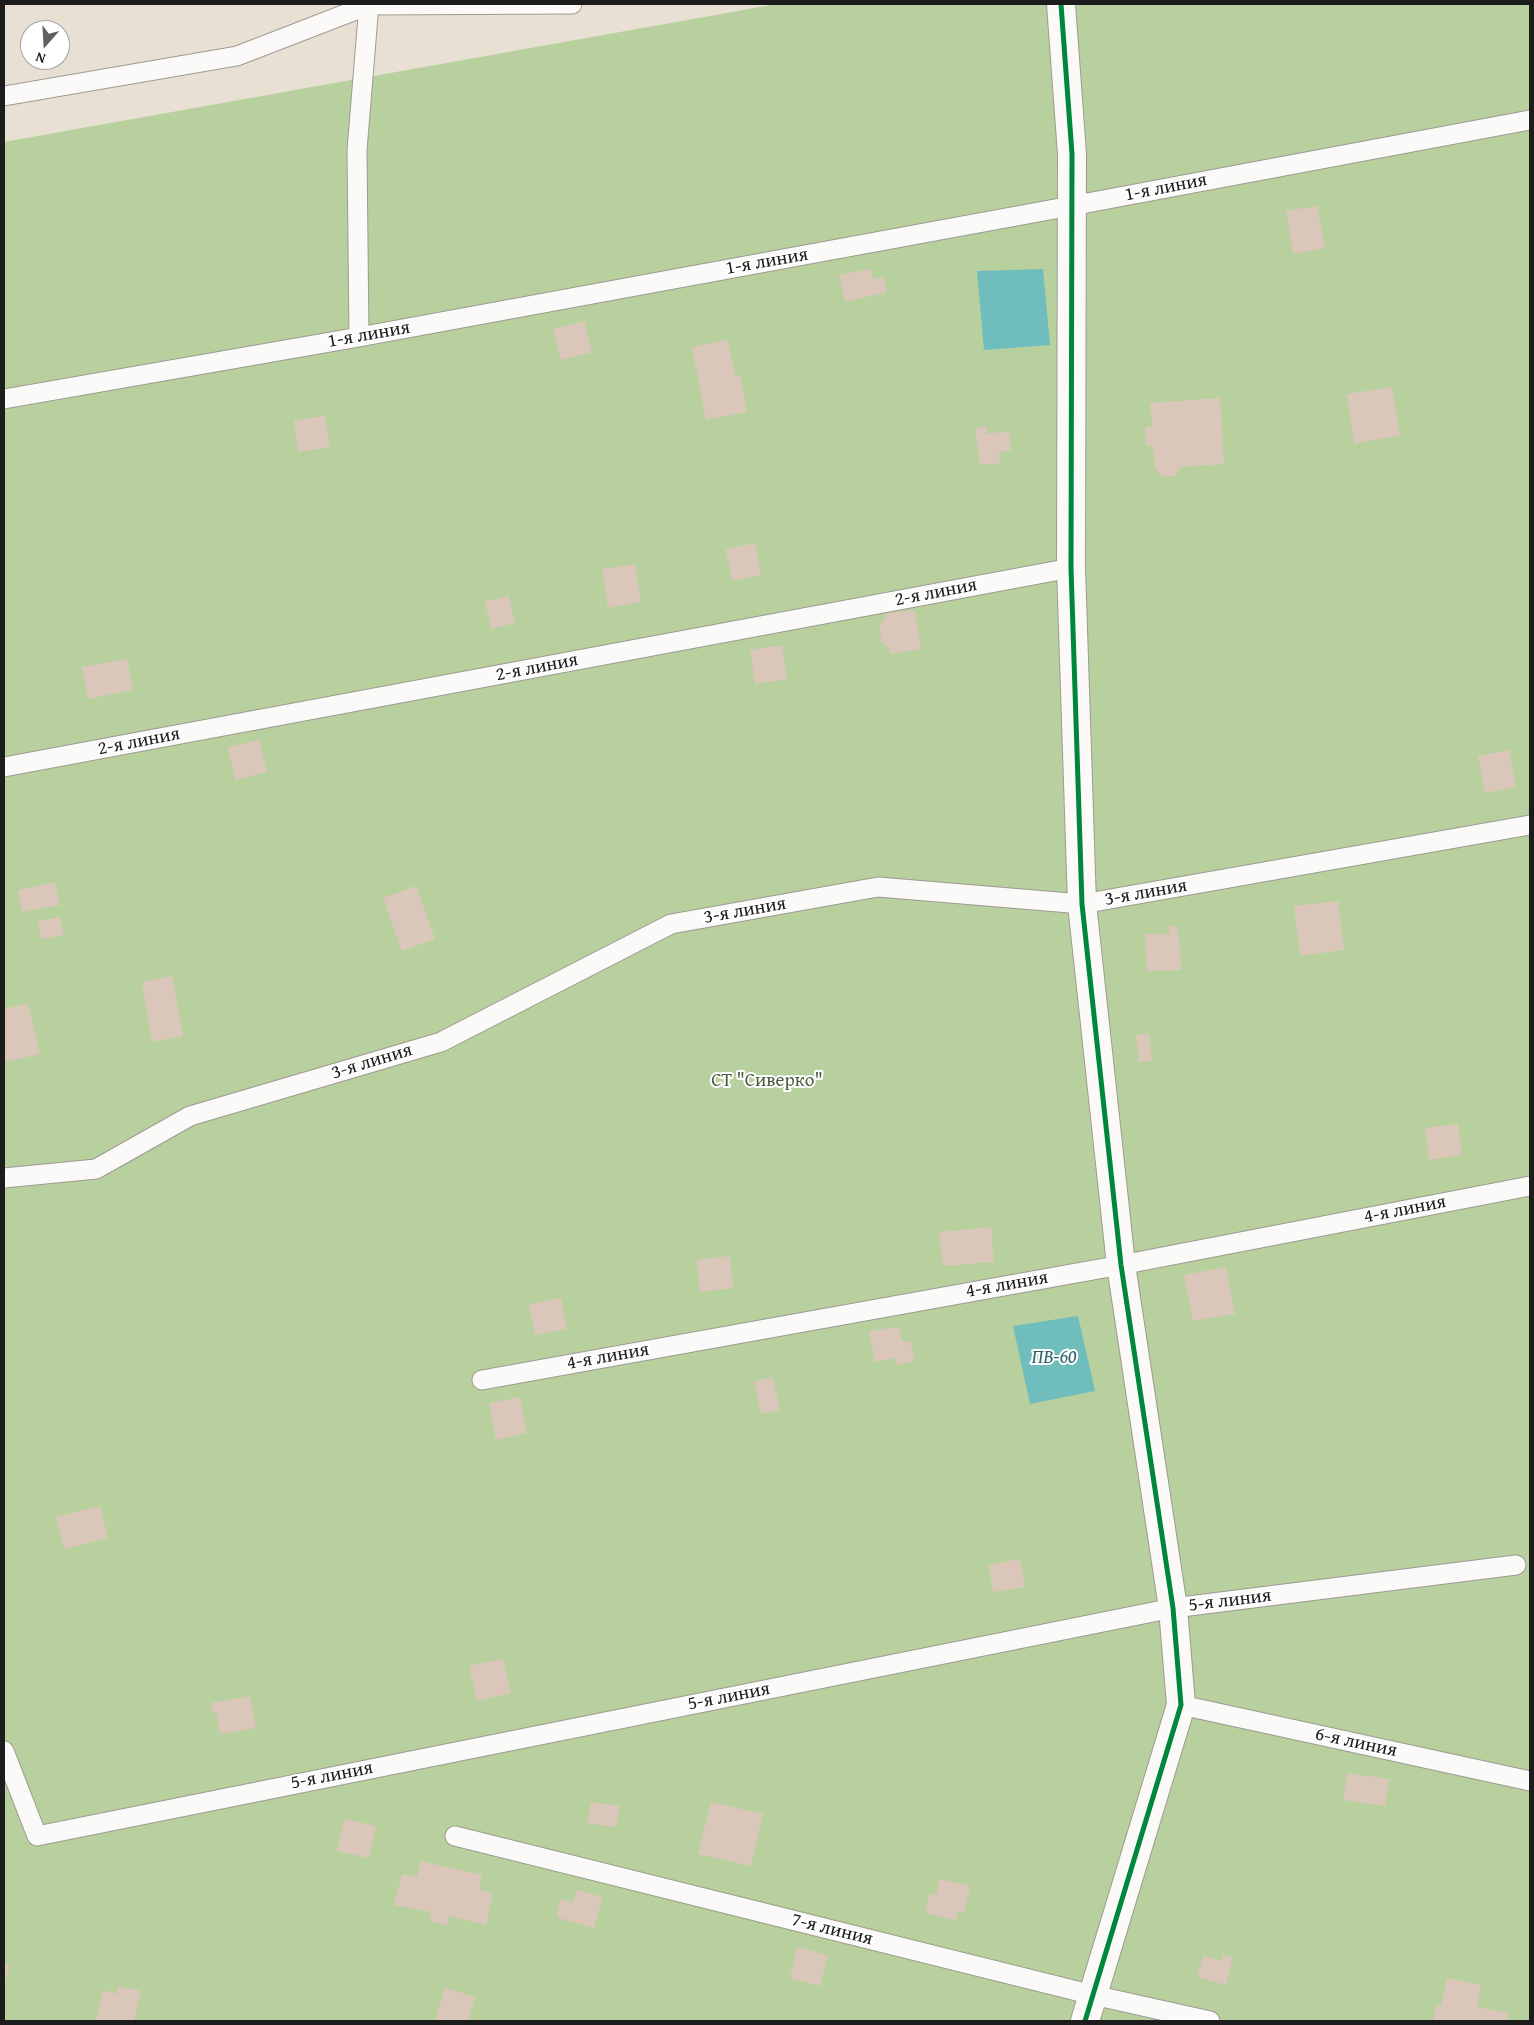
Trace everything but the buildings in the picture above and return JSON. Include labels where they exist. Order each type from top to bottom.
[{"type":"street","points":[[1062,4],[1072,154],[1071,568],[1082,904],[1121,1265],[1172,1608],[1181,1705],[1085,2021]]},
{"type":"lane","points":[[4,96],[237,56],[369,4],[572,4]]},
{"type":"lane","points":[[359,336],[357,150],[369,4]]},
{"type":"lane","name":"1-я линия","points":[[4,399],[1072,206],[1530,120]]},
{"type":"lane","name":"2-я линия","points":[[4,767],[1071,568]]},
{"type":"lane","name":"3-я линия","points":[[4,1178],[96,1169],[190,1116],[441,1042],[672,924],[878,887],[1082,904],[1530,826]]},
{"type":"lane","name":"4-я линия","points":[[482,1380],[1121,1265],[1530,1186]]},
{"type":"lane","name":"5-я линия","points":[[4,1751],[36,1836],[1172,1608],[1516,1565]]},
{"type":"lane","name":"6-я линия","points":[[1181,1705],[1530,1782]]},
{"type":"lane","name":"7-я линия","points":[[455,1836],[1093,1995],[1210,2021]]},
{"type":"green space","name":"СТ \"Сиверко\"","points":[[777,4],[1530,4],[1530,2021],[4,2021],[4,142]]},
{"type":"water","points":[[1043,269],[1050,345],[984,350],[977,271]]},
{"type":"water","name":"ПВ-60","points":[[1078,1316],[1095,1391],[1030,1404],[1013,1326]]},
{"type":"cycle path","points":[[1061,4],[1072,154],[1071,568],[1082,904],[1121,1265],[1173,1608],[1181,1705],[1085,2021]]}]
